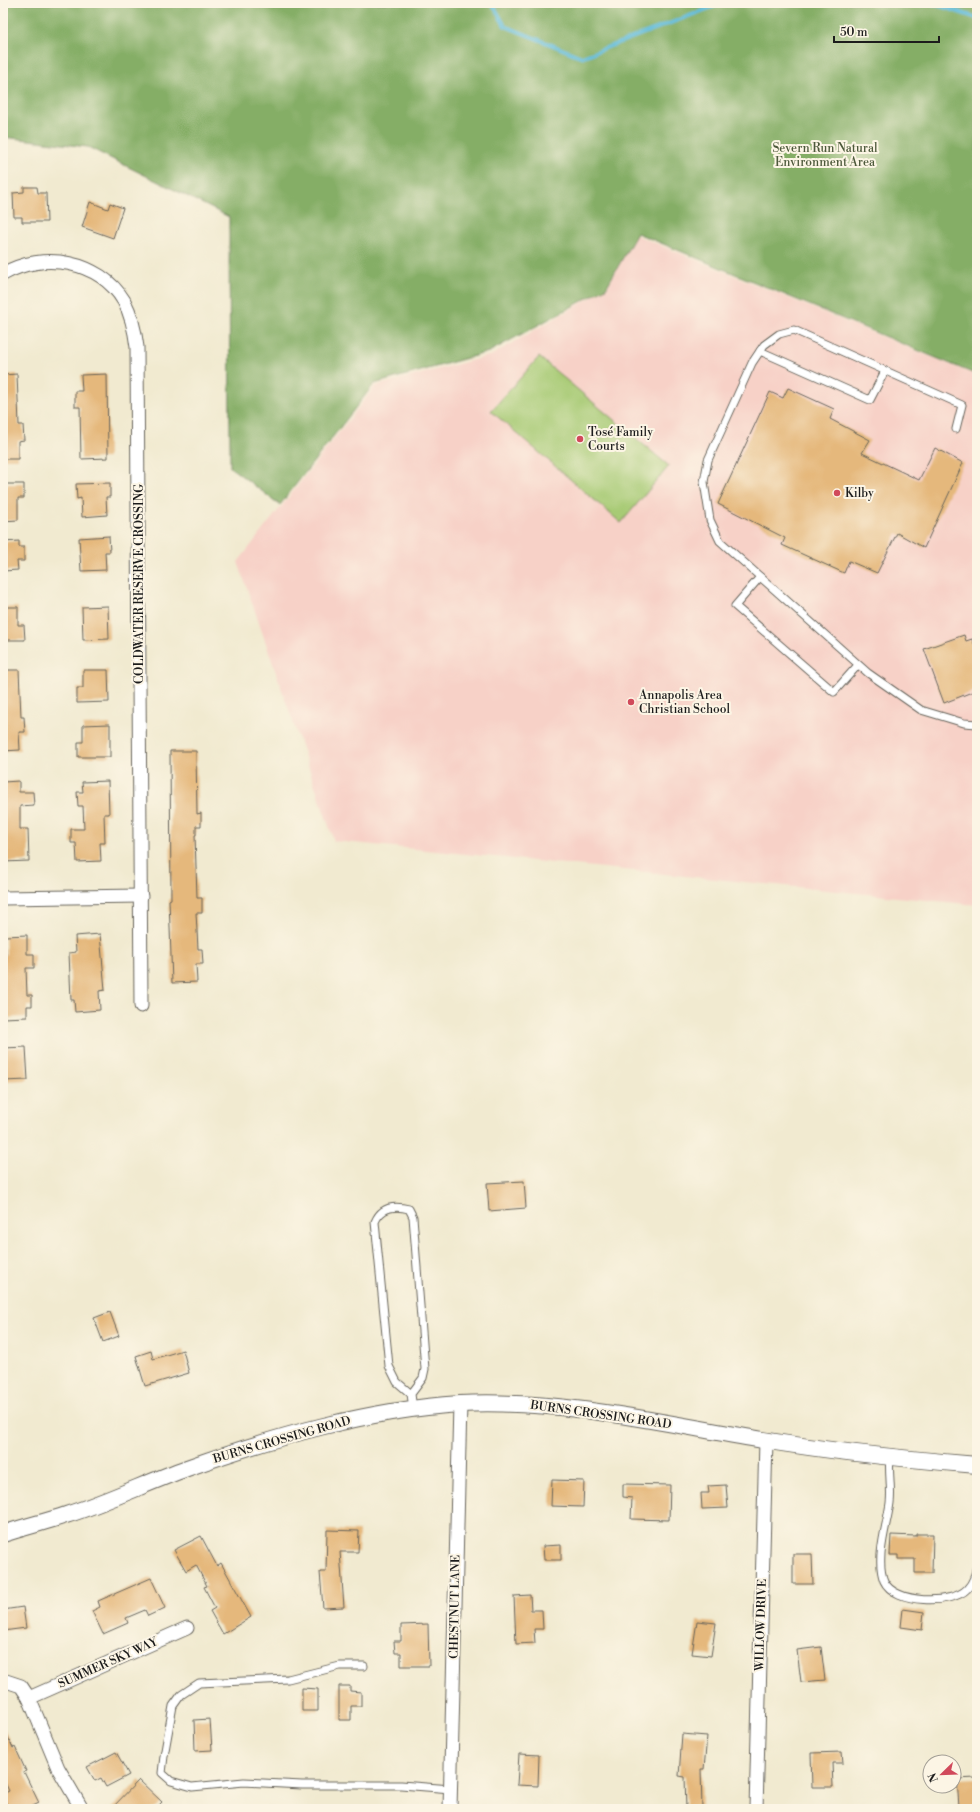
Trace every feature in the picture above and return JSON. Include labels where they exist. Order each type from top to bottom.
[{"type":"street","name":"COLDWATER RESERVE CROSSING","points":[[3,274],[13,268],[28,263],[44,261],[60,261],[90,270],[102,276],[114,287],[124,301],[135,329],[137,348],[141,1006]]},
{"type":"street","points":[[3,898],[141,896]]},
{"type":"street","name":"BURNS CROSSING ROAD","points":[[3,1534],[67,1515],[187,1468],[250,1447],[412,1402],[550,1406],[610,1414],[766,1440],[890,1457],[977,1464]]},
{"type":"street","name":"CHESTNUT LANE","points":[[450,1809],[460,1404]]},
{"type":"street","name":"WILLOW DRIVE","points":[[756,1809],[766,1440]]},
{"type":"street","name":"SUMMER SKY WAY","points":[[29,1698],[187,1628]]},
{"type":"street","points":[[3,1680],[21,1686],[29,1698],[58,1768],[82,1809]]},
{"type":"lane","points":[[956,430],[962,405],[794,330],[779,334],[764,345],[752,363],[708,460],[704,482],[710,520],[720,541],[858,665],[921,710],[964,723],[977,724]]},
{"type":"lane","points":[[760,351],[870,400],[885,371]]},
{"type":"lane","points":[[760,577],[735,606],[834,692],[858,665]]},
{"type":"lane","points":[[401,1206],[408,1209],[413,1217],[425,1369],[423,1378],[412,1402],[397,1382],[389,1366],[375,1222],[378,1214],[384,1209],[401,1206]]},
{"type":"lane","points":[[890,1457],[888,1470],[890,1501],[885,1525],[882,1554],[884,1581],[888,1588],[892,1592],[906,1597],[924,1599],[957,1596],[966,1590],[972,1583],[977,1564]]},
{"type":"lane","points":[[364,1666],[340,1666],[288,1679],[199,1683],[181,1695],[173,1706],[162,1772],[171,1780],[192,1787],[244,1782],[302,1785],[401,1785],[451,1789]]},
{"type":"shaded area","name":"Annapolis Area Christian School","points":[[636,235],[977,376],[977,905],[334,841],[238,562],[375,386],[492,355],[607,288]]},
{"type":"green space","name":"Severn Run Natural Environment Area","points":[[3,3],[977,3],[977,375],[637,233],[606,288],[489,352],[374,384],[280,505],[230,467],[229,217],[88,147],[3,137]]},
{"type":"green space","name":"Tosé Family Courts","points":[[539,357],[669,466],[621,523],[491,411]]},
{"type":"building","points":[[24,187],[37,187],[38,193],[46,193],[47,222],[22,222],[22,217],[14,217],[13,193],[24,192]]},
{"type":"building","points":[[90,202],[108,209],[110,203],[123,208],[113,238],[82,227]]},
{"type":"building","points":[[17,374],[19,425],[23,425],[24,440],[18,441],[18,459],[3,459],[3,375]]},
{"type":"building","points":[[107,374],[108,458],[81,459],[80,407],[75,407],[75,391],[82,391],[81,375]]},
{"type":"building","name":"Kilby","points":[[788,388],[834,409],[830,419],[870,440],[862,453],[919,480],[935,448],[963,463],[924,548],[897,533],[877,573],[849,561],[844,573],[782,545],[785,538],[718,504],[770,392],[783,398]]},
{"type":"building","points":[[110,483],[110,497],[106,497],[107,515],[82,517],[81,498],[77,499],[76,484]]},
{"type":"building","points":[[3,484],[24,484],[24,498],[18,498],[18,520],[3,521]]},
{"type":"building","points":[[109,536],[110,552],[105,552],[106,570],[81,571],[79,538]]},
{"type":"building","points":[[19,541],[19,547],[24,547],[24,561],[17,561],[18,570],[3,571],[3,542]]},
{"type":"building","points":[[108,606],[109,639],[83,640],[82,607]]},
{"type":"building","points":[[3,607],[18,607],[18,625],[24,625],[25,640],[3,640]]},
{"type":"building","points":[[964,635],[966,641],[972,639],[977,650],[977,690],[944,703],[924,649]]},
{"type":"building","points":[[3,670],[19,670],[21,717],[24,717],[25,732],[19,732],[20,750],[3,751]]},
{"type":"building","points":[[83,670],[108,670],[109,702],[77,703],[77,688],[83,688]]},
{"type":"building","points":[[110,724],[110,757],[78,757],[78,742],[83,742],[83,725]]},
{"type":"building","points":[[170,751],[196,751],[197,814],[201,813],[201,826],[196,826],[195,835],[197,898],[202,898],[202,913],[196,913],[198,949],[202,949],[203,964],[196,964],[197,982],[172,983],[169,900],[171,899]]},
{"type":"building","points":[[19,781],[19,792],[33,792],[34,805],[20,806],[20,829],[28,829],[29,861],[3,862],[3,782]]},
{"type":"building","points":[[108,781],[109,814],[104,814],[105,843],[100,843],[101,861],[77,862],[76,843],[71,843],[71,829],[84,829],[83,806],[78,806],[77,792],[83,792],[82,782]]},
{"type":"building","points":[[100,934],[105,990],[99,991],[100,1010],[75,1012],[74,1000],[71,1000],[69,953],[76,952],[75,936]]},
{"type":"building","points":[[27,935],[27,954],[34,954],[34,968],[26,968],[27,995],[32,995],[32,1006],[27,1006],[27,1017],[3,1018],[3,955],[6,955],[5,936]]},
{"type":"building","points":[[26,1047],[28,1080],[3,1081],[3,1048]]},
{"type":"building","points":[[524,1181],[526,1208],[489,1211],[487,1183]]},
{"type":"building","points":[[110,1312],[119,1336],[103,1342],[94,1318]]},
{"type":"building","points":[[183,1350],[189,1373],[145,1386],[136,1356],[151,1351],[153,1359]]},
{"type":"building","points":[[552,1480],[584,1481],[583,1507],[551,1506]]},
{"type":"building","points":[[623,1484],[670,1485],[669,1520],[631,1519],[632,1498],[623,1497]]},
{"type":"building","points":[[726,1485],[728,1508],[702,1509],[701,1493],[709,1493],[708,1486]]},
{"type":"building","points":[[327,1530],[359,1531],[358,1552],[340,1552],[344,1607],[323,1608],[320,1572],[326,1572]]},
{"type":"building","points":[[916,1534],[933,1534],[932,1573],[915,1573],[915,1559],[898,1559],[898,1555],[890,1555],[891,1535],[916,1536]]},
{"type":"building","points":[[201,1536],[217,1566],[221,1563],[251,1617],[223,1634],[210,1611],[215,1608],[204,1587],[207,1586],[196,1565],[186,1571],[174,1550]]},
{"type":"building","points":[[561,1545],[561,1560],[544,1560],[543,1546]]},
{"type":"building","points":[[793,1554],[812,1554],[813,1584],[793,1584]]},
{"type":"building","points":[[151,1578],[165,1608],[148,1616],[145,1610],[126,1618],[128,1623],[103,1634],[92,1611],[100,1607],[98,1601]]},
{"type":"building","points":[[530,1595],[531,1610],[542,1610],[543,1629],[534,1629],[535,1643],[516,1644],[514,1596]]},
{"type":"building","points":[[23,1607],[26,1628],[3,1631],[3,1610]]},
{"type":"building","points":[[903,1609],[924,1612],[922,1630],[901,1627]]},
{"type":"building","points":[[697,1621],[716,1623],[711,1656],[692,1654]]},
{"type":"building","points":[[428,1624],[429,1666],[401,1666],[401,1653],[395,1653],[394,1641],[401,1641],[401,1625]]},
{"type":"building","points":[[821,1647],[825,1680],[801,1682],[797,1650]]},
{"type":"building","points":[[339,1686],[350,1686],[350,1691],[361,1692],[361,1706],[351,1706],[351,1720],[339,1720]]},
{"type":"building","points":[[302,1688],[318,1689],[318,1711],[302,1711]]},
{"type":"building","points":[[210,1719],[212,1750],[195,1751],[194,1720]]},
{"type":"building","points":[[3,1726],[13,1748],[15,1747],[26,1771],[24,1772],[39,1803],[27,1809],[9,1809],[3,1796],[3,1794],[9,1791],[3,1778]]},
{"type":"building","points":[[682,1734],[707,1736],[704,1769],[701,1769],[702,1809],[686,1809],[685,1777],[679,1776]]},
{"type":"building","points":[[116,1752],[129,1775],[106,1787],[101,1778],[95,1781],[87,1767]]},
{"type":"building","points":[[842,1752],[843,1763],[832,1763],[833,1787],[812,1787],[811,1753]]},
{"type":"building","points":[[519,1754],[539,1755],[538,1786],[517,1785]]},
{"type":"building","points":[[976,1778],[977,1806],[959,1807],[958,1794],[962,1794],[962,1779]]},
{"type":"building","points":[[139,1780],[162,1802],[155,1809],[111,1809]]},
{"type":"waterway","points":[[492,3],[505,26],[582,57],[723,3]]},
{"type":"waterway","points":[[931,3],[977,18]]},
{"type":"place","name":"Tosé Family Courts","points":[[580,439]]},
{"type":"place","name":"Kilby","points":[[837,493]]},
{"type":"place","name":"Annapolis Area Christian School","points":[[631,702]]}]
